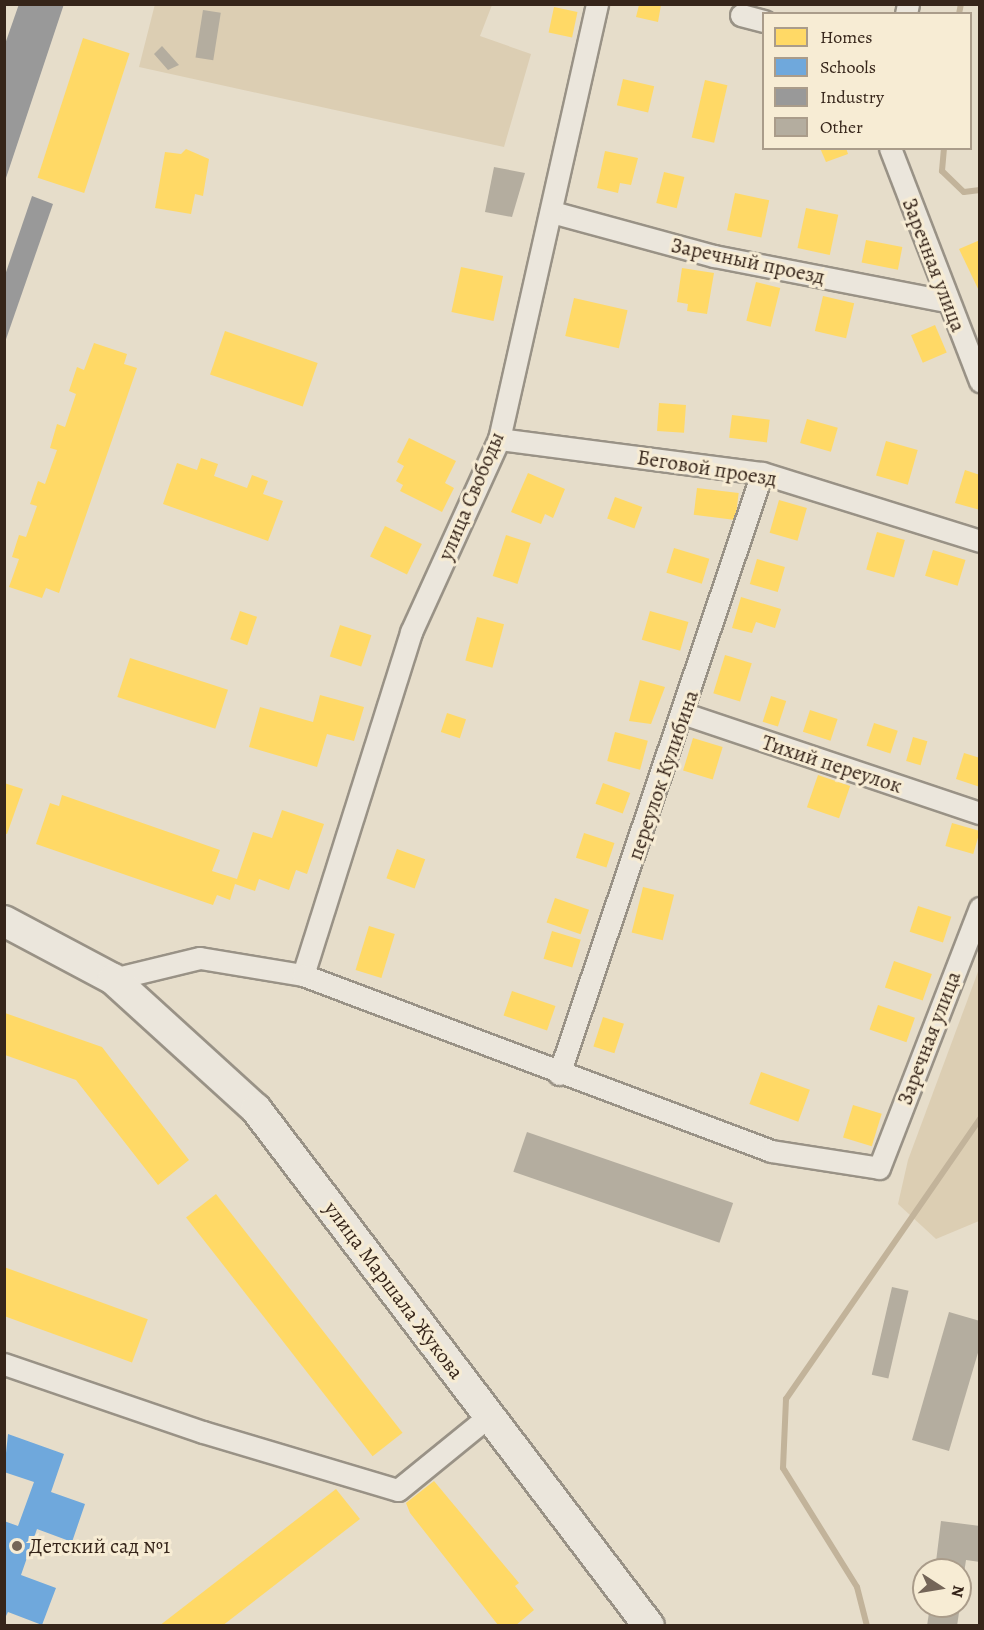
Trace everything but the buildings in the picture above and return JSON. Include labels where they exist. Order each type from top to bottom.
[{"type":"street","name":"улица Свободы","points":[[303,975],[411,632],[499,439],[552,212],[597,4]]},
{"type":"street","points":[[741,15],[762,20]]},
{"type":"street","name":"Заречная улица","points":[[891,150],[946,301],[980,381]]},
{"type":"street","name":"Заречный проезд","points":[[552,212],[714,256],[946,301]]},
{"type":"street","name":"Беговой проезд","points":[[499,439],[762,473],[980,541]]},
{"type":"street","name":"переулок Кулибина","points":[[559,1074],[685,714],[762,473]]},
{"type":"street","name":"Тихий переулок","points":[[685,714],[980,813]]},
{"type":"street","name":"Заречная улица","points":[[559,1074],[771,1151],[879,1168],[980,908]]},
{"type":"street","name":"улица Маршала Жукова","points":[[4,921],[113,979],[256,1109],[649,1626]]},
{"type":"street","points":[[113,979],[200,958],[303,975],[559,1074]]},
{"type":"street","points":[[4,1364],[134,1409],[398,1490],[489,1416]]},
{"type":"shaded area","points":[[155,4],[492,5],[480,36],[531,54],[504,147],[139,67]]},
{"type":"shaded area","points":[[979,969],[979,1221],[936,1239],[898,1204],[908,1160]]},
{"type":"waterway","points":[[959,12],[961,4]]},
{"type":"waterway","points":[[944,150],[942,171],[964,192],[980,190]]},
{"type":"waterway","points":[[867,1626],[857,1587],[783,1468],[786,1399],[980,1119]]},
{"type":"place","name":"Детский сад №1","points":[[17,1546]]}]
